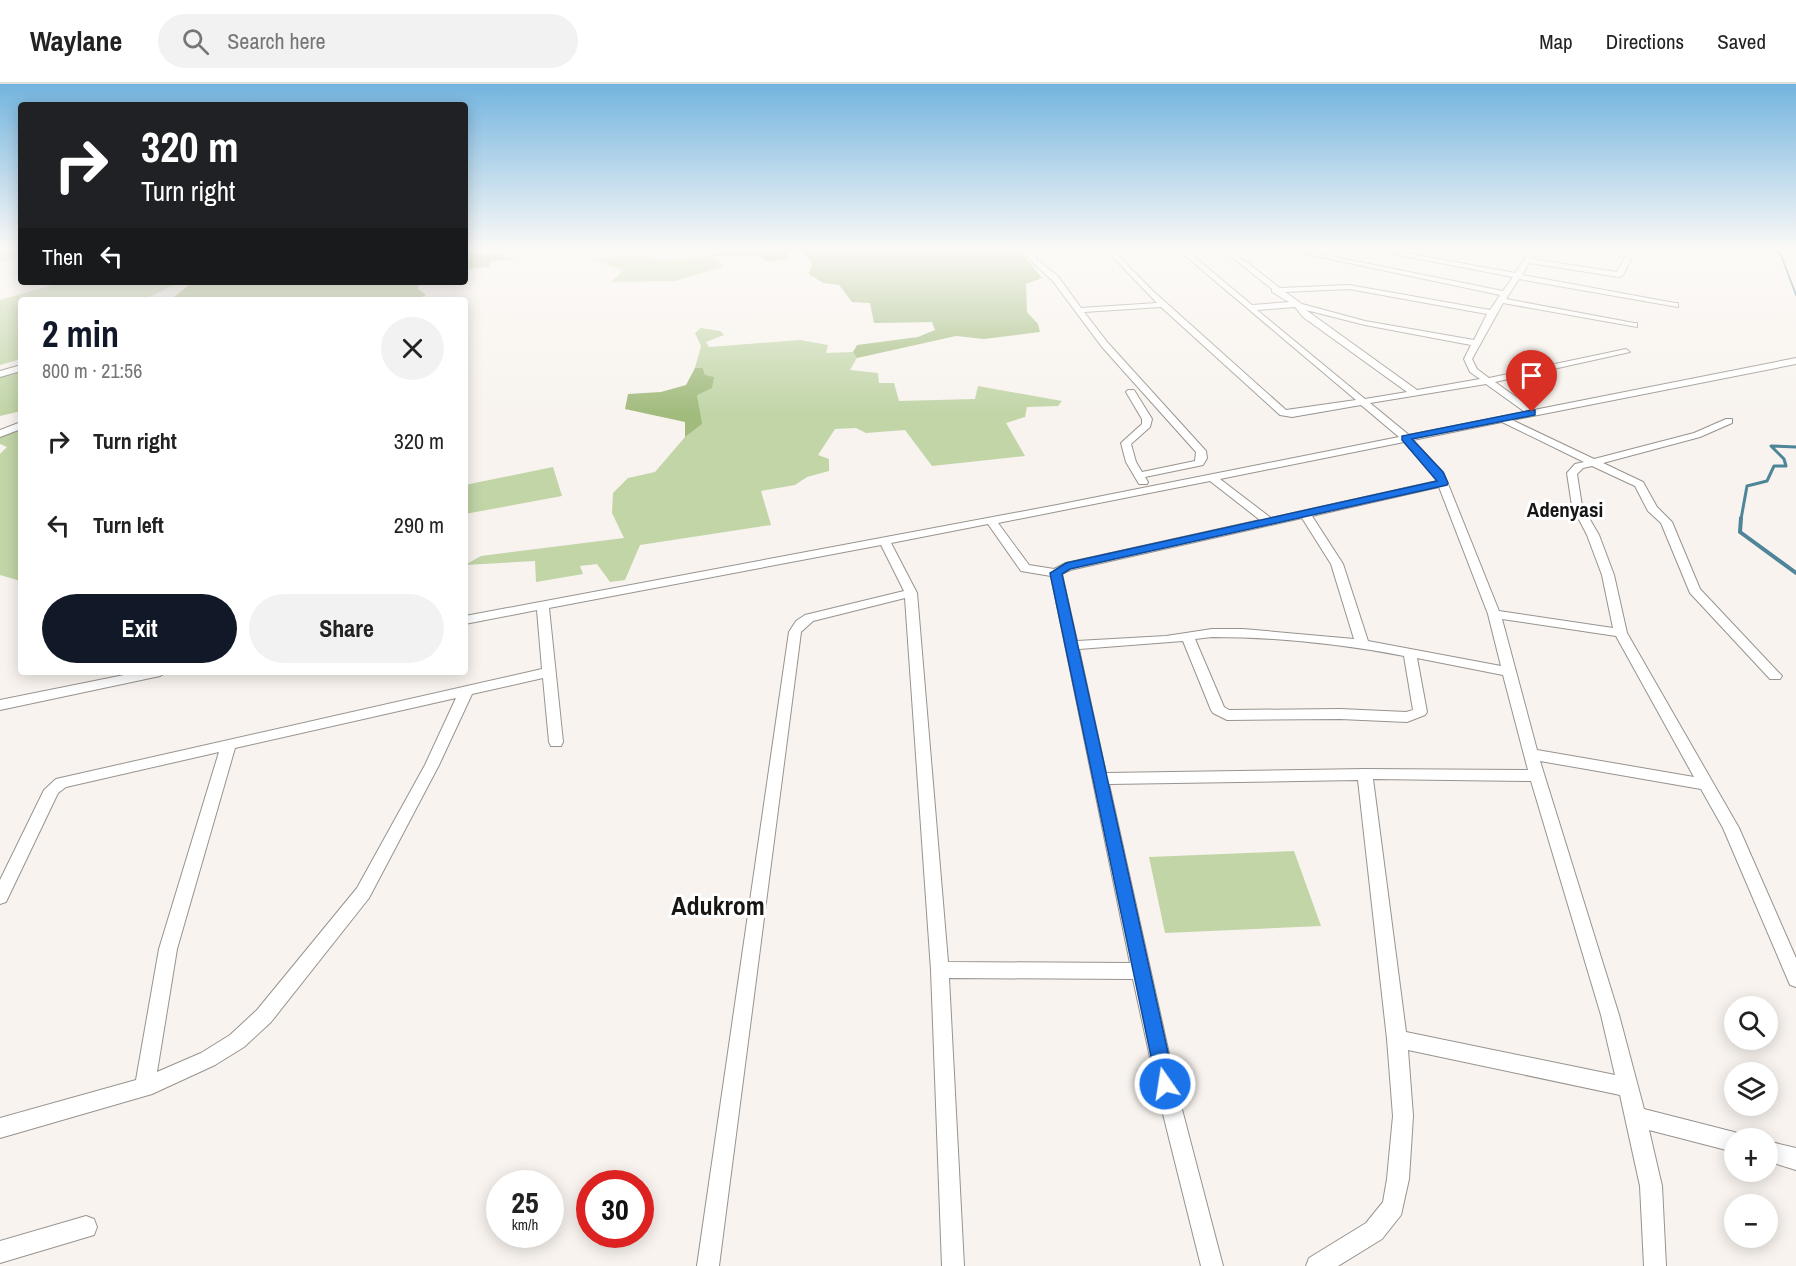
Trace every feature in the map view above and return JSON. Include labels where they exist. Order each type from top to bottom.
[{"type":"street","points":[[1074,303],[1105,345],[1201,451],[1202,458],[1199,463],[1140,476]]},
{"type":"street","points":[[1244,303],[1406,438],[1439,474],[1443,483],[1494,614],[1507,672],[1537,776],[1610,1015],[1629,1087],[1650,1186],[1654,1266]]},
{"type":"street","points":[[1295,303],[1365,323],[1474,343]]},
{"type":"street","points":[[1440,303],[1492,313]]},
{"type":"street","points":[[1499,303],[1474,343],[1468,359],[1469,364],[1487,381],[1532,412]]},
{"type":"street","points":[[1532,303],[1634,325]]},
{"type":"street","points":[[1666,303],[1676,305]]},
{"type":"street","points":[[1079,310],[1163,304],[1276,410],[1292,414],[1487,381],[1626,352]]},
{"type":"street","points":[[1250,308],[1298,305]]},
{"type":"street","points":[[1298,305],[1306,315],[1414,393]]},
{"type":"street","points":[[468,619],[1504,420],[1532,412],[1796,361]]},
{"type":"street","points":[[0,374],[18,369]]},
{"type":"street","points":[[1131,392],[1147,419],[1147,425],[1126,443],[1131,462],[1148,489]]},
{"type":"street","points":[[1504,420],[1639,484],[1652,509],[1666,522],[1694,590],[1775,676]]},
{"type":"street","points":[[1729,421],[1697,435],[1579,466],[1572,473],[1577,506],[1593,535],[1608,575],[1621,633],[1731,828],[1796,979]]},
{"type":"street","points":[[0,434],[18,427]]},
{"type":"street","points":[[1210,476],[1269,522]]},
{"type":"street","points":[[990,520],[1024,568],[1056,573],[1066,567],[1443,483]]},
{"type":"street","points":[[1305,514],[1337,564],[1362,644]]},
{"type":"street","points":[[884,540],[911,592],[940,969],[953,1266]]},
{"type":"street","points":[[1056,573],[1101,779],[1139,971],[1170,1106],[1212,1266]]},
{"type":"street","points":[[708,1266],[795,632],[800,624],[809,618],[911,592]]},
{"type":"street","points":[[543,604],[556,742]]},
{"type":"street","points":[[1494,614],[1621,633]]},
{"type":"street","points":[[1072,645],[1243,633],[1362,644],[1507,672]]},
{"type":"street","points":[[1188,637],[1218,710],[1227,716],[1340,714],[1407,717],[1416,715],[1420,712],[1410,654]]},
{"type":"street","points":[[0,897],[52,790],[61,783],[549,672]]},
{"type":"street","points":[[0,705],[145,675]]},
{"type":"street","points":[[0,1128],[145,1087],[208,1059],[237,1041],[264,1016],[363,893],[432,765],[466,692]]},
{"type":"street","points":[[145,1087],[168,949],[230,744]]},
{"type":"street","points":[[1531,754],[1706,784]]},
{"type":"street","points":[[1101,779],[1365,774],[1537,776]]},
{"type":"street","points":[[1317,1266],[1374,1231],[1393,1207],[1398,1179],[1403,1116],[1397,1039],[1365,774]]},
{"type":"street","points":[[940,969],[1139,971]]},
{"type":"street","points":[[1397,1039],[1629,1087]]},
{"type":"street","points":[[1636,1117],[1724,1139]]},
{"type":"street","points":[[1778,1154],[1796,1159]]},
{"type":"street","points":[[0,1252],[86,1227]]},
{"type":"green space","points":[[0,303],[18,303],[18,360],[0,365]]},
{"type":"green space","points":[[870,303],[1027,303],[1027,312],[1038,324],[1040,332],[984,339],[956,336],[857,358],[853,352],[857,345],[918,337],[935,330],[932,322],[874,323]]},
{"type":"green space","points":[[701,328],[720,331],[724,335],[706,342],[709,347],[800,340],[828,345],[826,353],[853,352],[857,358],[850,370],[878,373],[879,383],[894,383],[899,401],[975,399],[978,386],[1062,401],[1058,406],[1027,407],[1025,417],[1006,423],[1025,456],[932,466],[905,430],[866,433],[856,428],[835,429],[818,455],[829,459],[829,471],[807,477],[795,485],[761,491],[771,525],[640,545],[625,580],[610,582],[597,564],[580,566],[583,574],[536,582],[535,561],[468,565],[481,556],[624,538],[612,513],[613,493],[628,478],[655,472],[685,437],[701,424],[697,395],[705,375],[703,368],[695,368],[701,346],[695,333]]},
{"type":"green space","points":[[18,365],[18,412],[0,416],[0,371]]},
{"type":"green space","points":[[695,368],[703,368],[705,375],[714,377],[712,388],[697,395],[702,424],[685,437],[685,422],[625,409],[628,394],[661,392],[686,385]]},
{"type":"green space","points":[[18,429],[18,580],[0,575],[0,454],[7,447],[0,444],[0,435]]},
{"type":"green space","points":[[553,467],[562,496],[468,513],[468,484]]},
{"type":"green space","points":[[1294,851],[1321,926],[1165,933],[1149,857]]},
{"type":"waterway","points":[[1741,519],[1747,486],[1767,481],[1774,466],[1786,466],[1784,459],[1771,446],[1796,447]]},
{"type":"waterway","points":[[1741,518],[1740,532],[1796,573]]},
{"type":"district","name":"Adenyasi","points":[[1565,509]]},
{"type":"district","name":"Adukrom","points":[[718,905]]},
{"type":"route","points":[[1165,1084],[1139,971],[1101,779],[1056,573],[1059,569],[1066,567],[1443,483],[1439,474],[1406,438],[1504,420],[1532,412]]}]
